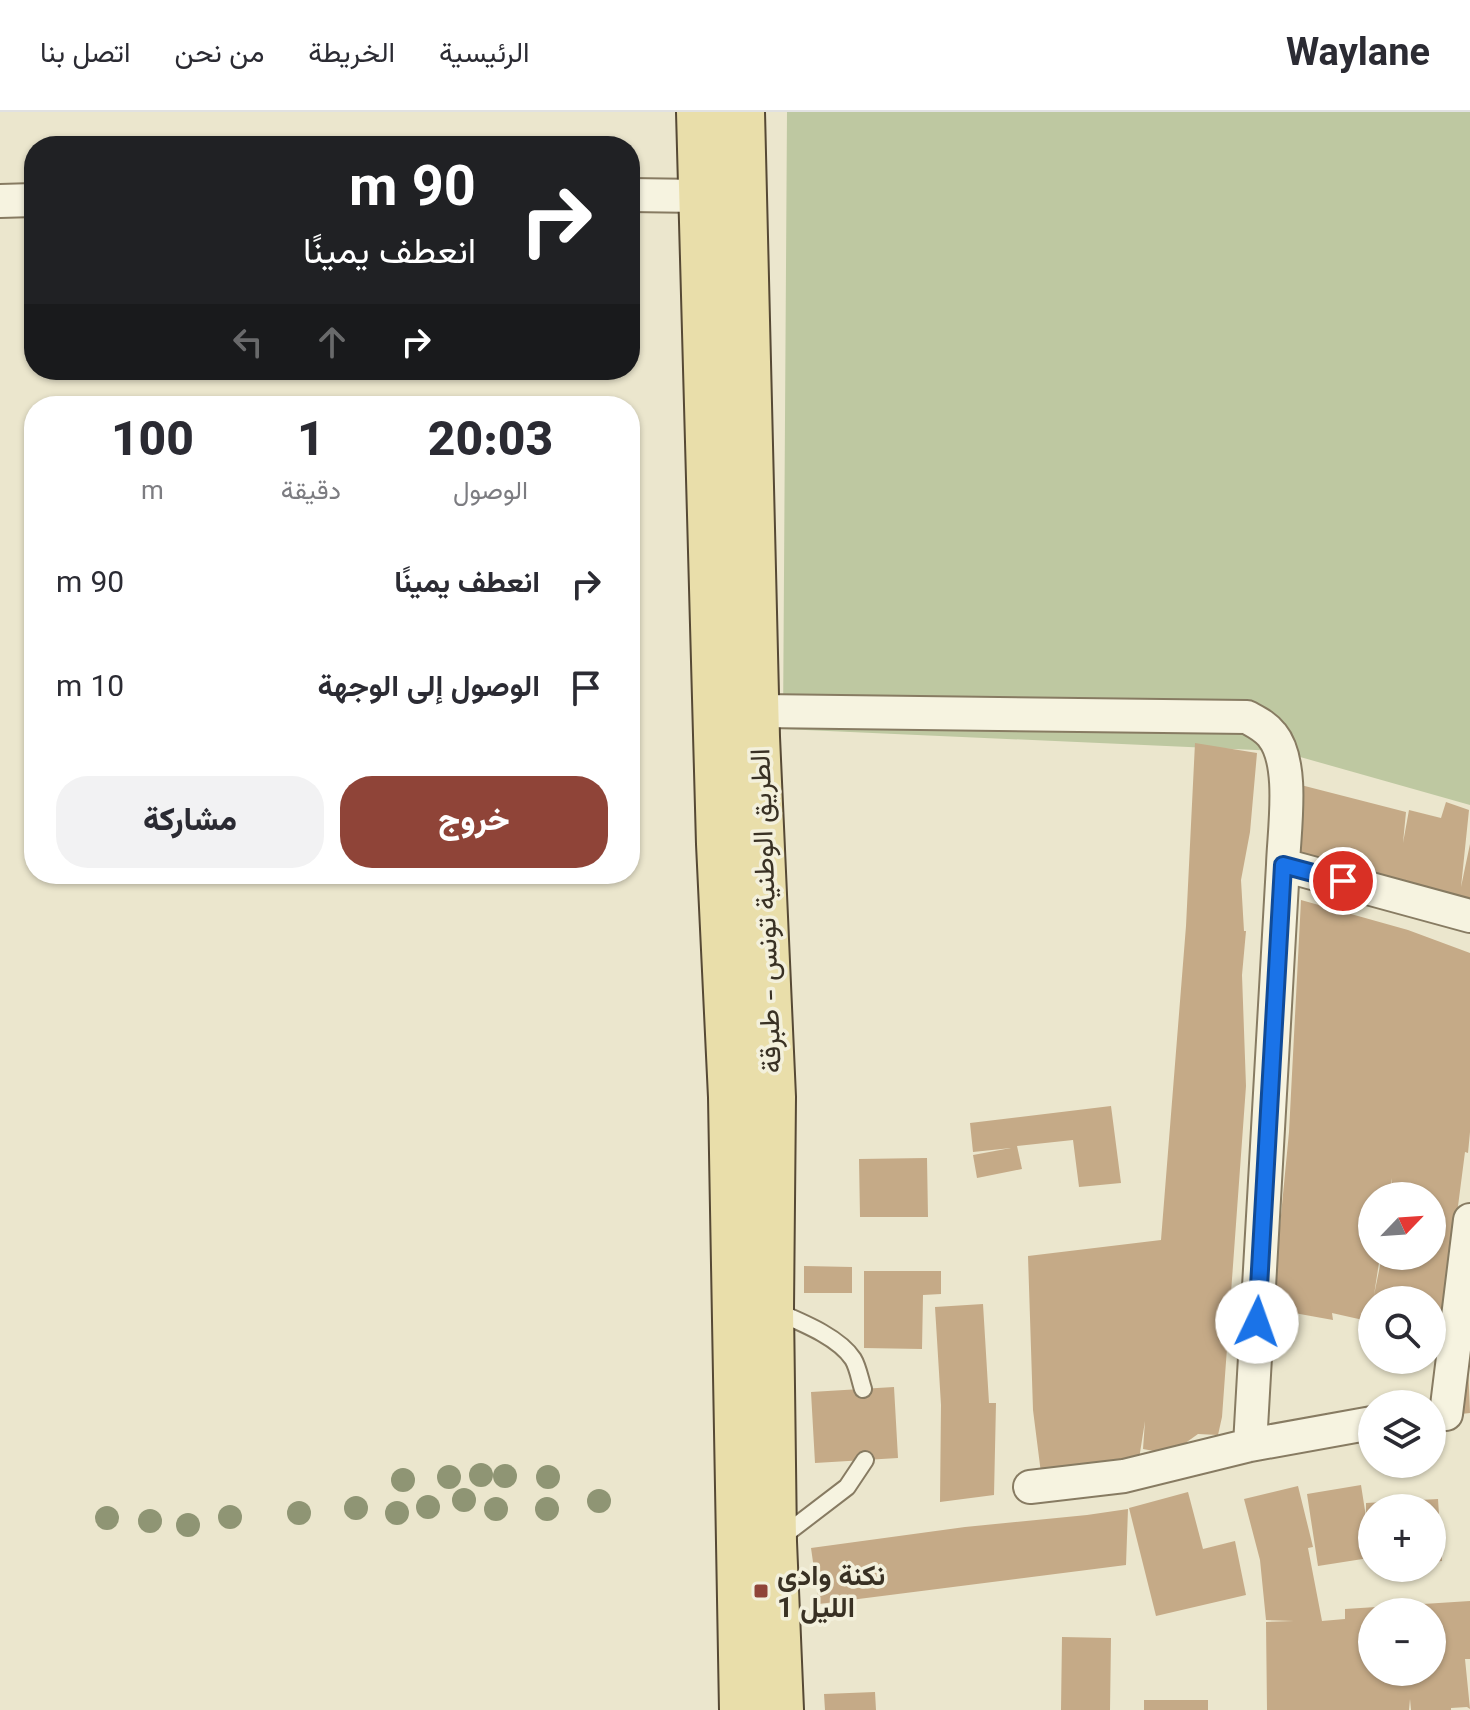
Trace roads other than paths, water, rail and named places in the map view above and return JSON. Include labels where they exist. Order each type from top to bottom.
[{"type":"main road","name":"الطريق الوطنية تونس - طبرقة","points":[[699,112],[700,196],[740,842],[773,1097],[771,1309],[774,1542],[781,1710]]},
{"type":"main road","name":"الطريق الوطنية تونس - طبرقة","points":[[742,112],[757,711],[740,842],[731,1097],[742,1710]]},
{"type":"street","points":[[640,195],[700,196]]},
{"type":"street","points":[[0,201],[24,200]]},
{"type":"street","points":[[757,711],[1247,717],[1262,725],[1274,737],[1286,778],[1250,1445]]},
{"type":"street","points":[[1283,865],[1470,916]]},
{"type":"street","points":[[1449,1413],[1470,1220]]},
{"type":"street","points":[[1030,1487],[1124,1476],[1250,1445],[1358,1426]]},
{"type":"lane","points":[[771,1309],[812,1327],[834,1341],[853,1359],[863,1389]]},
{"type":"lane","points":[[774,1542],[847,1487],[865,1460]]},
{"type":"place","name":"نكنة وادى الليل 1","points":[[761,1591]]}]
